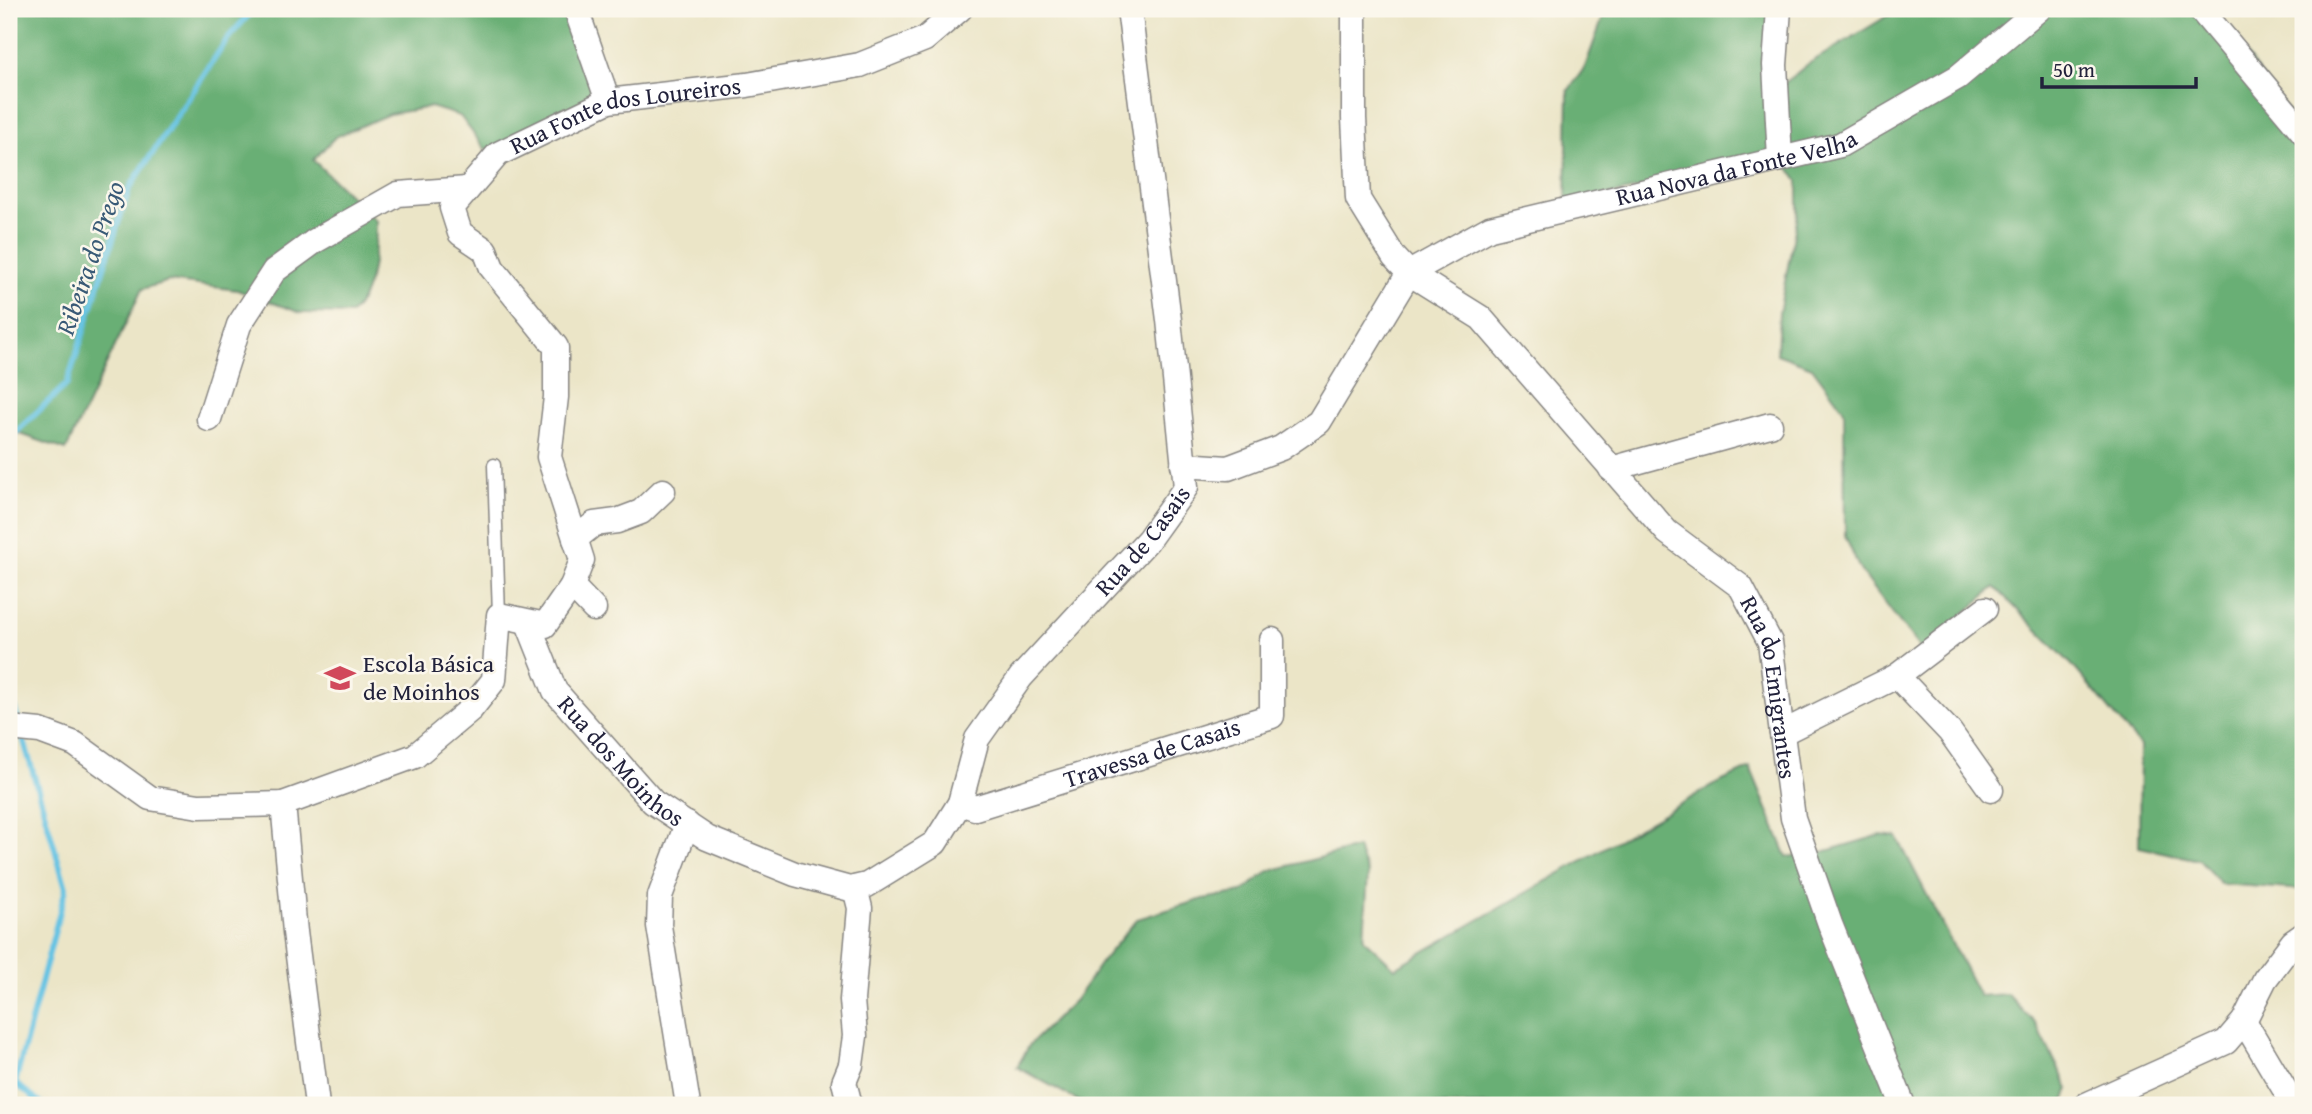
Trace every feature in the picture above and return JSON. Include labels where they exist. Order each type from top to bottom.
[{"type":"street","points":[[576,9],[608,100]]},
{"type":"street","name":"Rua Fonte dos Loureiros","points":[[528,624],[545,625],[572,586],[582,560],[549,457],[556,397],[556,347],[492,268],[485,250],[460,233],[452,208],[498,154],[608,100],[747,85],[860,65],[925,39],[960,9]]},
{"type":"street","name":"Rua de Casais","points":[[855,888],[867,885],[935,843],[960,803],[977,739],[1021,677],[1148,540],[1186,487],[1129,9]]},
{"type":"street","points":[[1184,465],[1228,468],[1281,449],[1319,422],[1409,274],[1394,257],[1358,199],[1354,118],[1354,9]]},
{"type":"street","points":[[1779,9],[1775,65],[1780,159]]},
{"type":"street","name":"Rua Nova da Fonte Velha","points":[[1409,274],[1490,228],[1840,145],[1946,84],[2039,9]]},
{"type":"street","points":[[2200,9],[2303,131]]},
{"type":"street","points":[[209,419],[239,325],[274,271],[315,241],[398,194],[467,189]]},
{"type":"street","name":"Rua do Emigrantes","points":[[1409,274],[1481,318],[1667,532],[1741,587],[1770,642],[1793,818],[1830,924],[1903,1105]]},
{"type":"street","points":[[1611,469],[1770,425]]},
{"type":"street","points":[[575,539],[594,524],[617,521],[641,512],[663,491]]},
{"type":"street","points":[[572,586],[594,609]]},
{"type":"street","points":[[1782,733],[1896,676],[1985,609]]},
{"type":"street","points":[[9,728],[40,731],[75,744],[150,798],[198,806],[283,804],[415,756],[471,709],[494,680],[499,615],[528,624]]},
{"type":"street","name":"Rua dos Moinhos","points":[[528,624],[555,691],[653,802],[687,824],[660,896],[659,926],[688,1105]]},
{"type":"street","name":"Travessa de Casais","points":[[960,803],[975,808],[1272,716],[1272,640]]},
{"type":"street","points":[[1896,676],[1950,732],[1991,790]]},
{"type":"street","points":[[283,804],[295,932],[317,1105]]},
{"type":"street","points":[[687,824],[707,838],[795,874],[850,889],[855,888],[860,908],[859,944],[852,1000],[855,1036],[851,1065],[844,1082],[850,1105]]},
{"type":"street","points":[[2086,1105],[2226,1042],[2244,1021],[2265,979],[2293,943],[2303,935]]},
{"type":"street","points":[[2244,1021],[2294,1105]]},
{"type":"lane","points":[[494,466],[499,615]]},
{"type":"green space","points":[[9,9],[586,9],[596,93],[507,146],[485,149],[460,116],[431,107],[389,114],[335,137],[313,160],[376,221],[374,258],[368,283],[364,295],[351,314],[301,313],[237,290],[169,281],[142,289],[66,450],[9,430]]},
{"type":"green space","points":[[1606,9],[1773,9],[1782,85],[1808,64],[1899,9],[2212,9],[2303,131],[2303,890],[2221,884],[2199,860],[2139,847],[2140,746],[2073,666],[1995,587],[1921,650],[1860,570],[1845,536],[1844,410],[1812,367],[1777,354],[1779,313],[1798,214],[1798,181],[1782,158],[1566,204],[1568,91],[1585,67]]},
{"type":"green space","points":[[1750,768],[1787,857],[1819,853],[1881,835],[1897,837],[1979,996],[2007,994],[2036,1024],[2069,1089],[2062,1105],[1086,1105],[1017,1067],[1030,1044],[1075,1000],[1137,919],[1203,899],[1242,892],[1269,871],[1357,848],[1368,874],[1364,939],[1395,968],[1712,786]]},
{"type":"waterway","name":"Ribeira do Prego","points":[[9,446],[14,434],[67,384],[129,189],[228,38],[254,9]]},
{"type":"waterway","name":"Ribeira do Prego","points":[[9,689],[19,724]]},
{"type":"waterway","name":"Ribeira do Prego","points":[[22,734],[66,888],[15,1083],[43,1105]]},
{"type":"place","name":"Escola Básica de Moinhos","points":[[340,678]]}]
